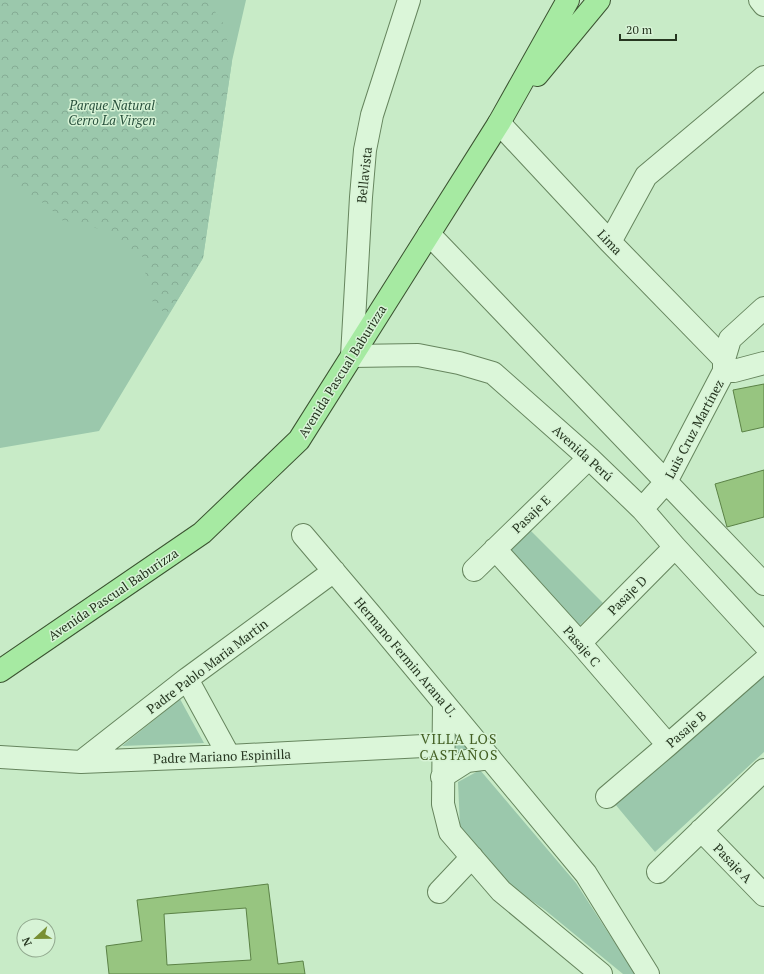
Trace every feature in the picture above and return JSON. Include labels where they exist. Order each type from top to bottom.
[{"type":"main road","name":"Avenida Pascual Baburizza","points":[[0,671],[202,533],[299,440],[499,123],[568,0]]},
{"type":"main road","name":"Avenida Pascual Baburizza","points":[[499,123],[599,0]]},
{"type":"street","name":"Bellavista","points":[[352,356],[365,150],[372,115],[409,0]]},
{"type":"street","points":[[760,0],[764,5]]},
{"type":"street","points":[[610,242],[646,176],[764,77]]},
{"type":"street","name":"Lima","points":[[499,123],[724,365]]},
{"type":"street","points":[[429,234],[764,584]]},
{"type":"street","name":"Luis Cruz Martínez","points":[[642,508],[666,482],[724,365],[730,339],[764,308]]},
{"type":"street","name":"Avenida Perú","points":[[352,356],[418,355],[459,363],[493,373],[589,458],[642,508],[675,547],[764,644]]},
{"type":"street","points":[[724,365],[734,370],[764,363]]},
{"type":"street","name":"Pasaje E","points":[[474,570],[589,458]]},
{"type":"street","name":"Hermano Fermin Arana U.","points":[[303,535],[586,874],[648,974]]},
{"type":"street","name":"Pasaje D","points":[[580,643],[675,547]]},
{"type":"street","name":"Pasaje C","points":[[495,549],[580,643],[668,745]]},
{"type":"street","name":"Padre Pablo Maria Martin","points":[[81,762],[187,679],[334,571]]},
{"type":"street","name":"Pasaje B","points":[[607,797],[764,661]]},
{"type":"street","points":[[187,679],[229,756]]},
{"type":"street","points":[[444,703],[442,777],[443,804],[450,832],[501,891],[601,974]]},
{"type":"street","name":"Padre Mariano Espinilla","points":[[0,758],[81,762],[443,745]]},
{"type":"street","points":[[442,777],[467,761],[490,758]]},
{"type":"street","points":[[658,872],[764,770]]},
{"type":"street","name":"Pasaje A","points":[[701,830],[764,895]]},
{"type":"street","points":[[439,892],[472,857]]},
{"type":"green space","name":"Parque Natural Cerro La Virgen","points":[[0,0],[246,0],[232,61],[203,258],[99,431],[0,448]]},
{"type":"green space","name":"Parque Natural Cerro La Virgen","points":[[0,0],[207,0],[223,23],[232,61],[203,258],[170,312],[156,310],[145,282],[146,259],[100,229],[61,220],[48,206],[0,177]]},
{"type":"green space","points":[[529,529],[603,603],[576,629],[505,554]]},
{"type":"green space","points":[[764,675],[764,752],[655,852],[615,804]]},
{"type":"green space","points":[[180,699],[204,743],[122,746]]},
{"type":"green space","points":[[453,729],[469,751],[451,758]]},
{"type":"green space","points":[[480,770],[576,883],[635,974],[623,974],[545,910],[512,887],[460,827],[458,782]]},
{"type":"building","points":[[764,384],[764,427],[742,432],[733,390]]},
{"type":"building","points":[[764,470],[764,517],[727,527],[715,484]]},
{"type":"building","points":[[268,884],[278,964],[303,961],[305,974],[109,974],[106,946],[142,941],[137,900]],"holes":[[[246,908],[251,960],[167,965],[164,914]]]},
{"type":"district","name":"VILLA LOS CASTAÑOS","points":[[459,748]]}]
